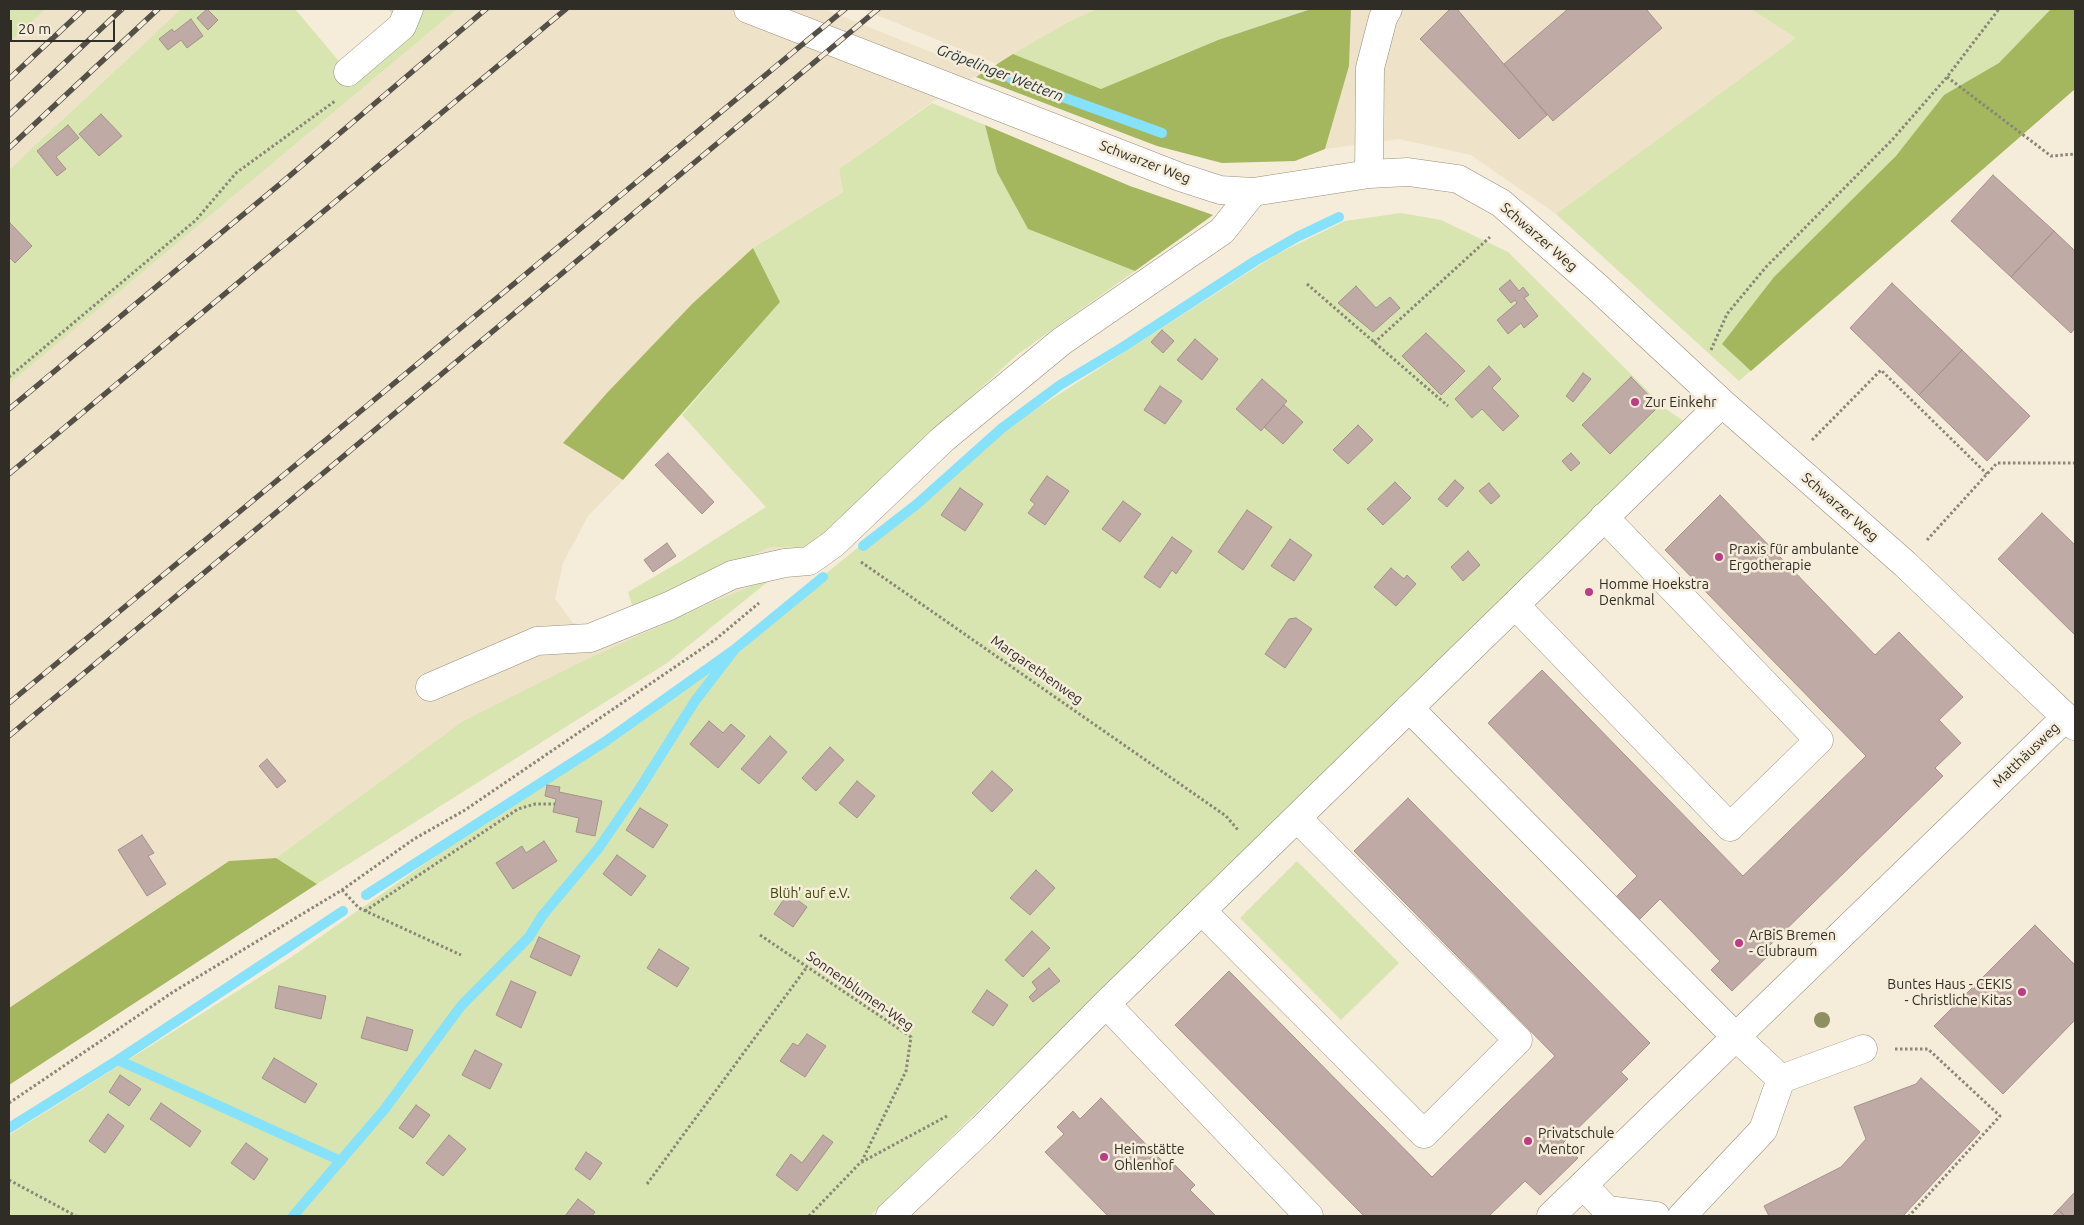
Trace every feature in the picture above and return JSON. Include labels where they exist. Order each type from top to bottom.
[{"type":"street","points":[[348,72],[402,26],[409,9]]},
{"type":"street","name":"Schwarzer Weg","points":[[748,9],[1180,177],[1220,190],[1253,192],[1369,174],[1408,172],[1458,179],[1501,203],[1596,286],[1722,404],[1905,564],[2070,722]]},
{"type":"street","points":[[1369,174],[1370,68],[1383,18],[1388,9]]},
{"type":"street","points":[[430,687],[537,641],[590,638],[669,606],[732,575],[785,563],[809,561],[833,544],[943,439],[1062,341],[1222,231],[1253,192]]},
{"type":"street","points":[[890,1216],[983,1128],[1106,1004],[1722,404]]},
{"type":"street","points":[[1515,605],[1730,827],[1819,740],[1604,518]]},
{"type":"street","points":[[1409,708],[1736,1037],[1781,1079]]},
{"type":"street","name":"Matthäusweg","points":[[1551,1216],[1987,793],[2070,722]]},
{"type":"street","points":[[1202,911],[1424,1134],[1518,1040],[1297,818]]},
{"type":"street","points":[[1106,1004],[1310,1216]]},
{"type":"street","points":[[1781,1079],[1862,1049]]},
{"type":"street","points":[[1682,1216],[1763,1130],[1781,1079]]},
{"type":"street","points":[[1583,1185],[1608,1210],[1656,1216]]},
{"type":"path","points":[[1697,380],[1728,314],[1766,267],[1892,140],[1947,77],[1999,9]]},
{"type":"path","points":[[9,378],[196,220],[236,173],[341,97],[348,72]]},
{"type":"path","points":[[1947,77],[2051,156],[2075,154]]},
{"type":"path","points":[[1374,343],[1514,214]]},
{"type":"path","points":[[1307,284],[1448,406]]},
{"type":"path","points":[[1790,463],[1881,370],[1987,474]]},
{"type":"path","points":[[1905,564],[1997,464],[2075,463]]},
{"type":"path","name":"Margarethenweg","points":[[833,544],[1226,816],[1242,834]]},
{"type":"path","points":[[9,1103],[173,992],[342,890],[414,839],[465,810],[716,639],[766,597]]},
{"type":"path","points":[[365,911],[518,809],[535,804],[555,804]]},
{"type":"path","points":[[342,890],[359,908],[461,955]]},
{"type":"path","name":"Sonnenblumen-Weg","points":[[760,935],[911,1037],[906,1071],[860,1163]]},
{"type":"path","points":[[646,1184],[807,967]]},
{"type":"path","points":[[1862,1049],[1928,1049],[2000,1116],[1909,1216]]},
{"type":"path","points":[[9,1180],[76,1216]]},
{"type":"shaded area","points":[[46,9],[181,9],[9,170],[9,43]]},
{"type":"shaded area","points":[[457,9],[1097,9],[1068,22],[932,102],[839,169],[843,192],[753,248],[692,304],[606,394],[563,443],[623,480],[588,516],[563,563],[555,599],[573,623],[591,627],[634,611],[770,547],[807,548],[775,576],[708,604],[463,721],[276,858],[228,861],[9,1008],[9,384]]},
{"type":"shaded area","points":[[1351,9],[1751,9],[1797,38],[1556,214],[1471,155],[1399,139],[1325,149],[1349,66]]},
{"type":"green space","points":[[9,9],[46,9],[9,43]]},
{"type":"green space","points":[[181,9],[295,9],[348,72],[402,26],[388,9],[457,9],[9,384],[9,170]]},
{"type":"green space","points":[[1097,9],[1311,9],[1218,40],[1100,90],[1013,54],[1068,22]]},
{"type":"green space","points":[[1311,9],[1351,9],[1349,66],[1325,149],[1295,161],[1222,163],[1157,146],[976,77],[985,71],[1011,82],[1021,83],[1012,73],[994,66],[1013,54],[1101,89],[1218,40]]},
{"type":"green space","points":[[1751,9],[2075,9],[2075,89],[1739,381],[1556,214],[1796,38]]},
{"type":"green space","points":[[2051,9],[2075,9],[2075,89],[1751,371],[1722,344],[1774,277],[1896,156],[1944,95],[1999,63]]},
{"type":"green space","points":[[932,103],[985,125],[997,172],[1028,229],[1135,271],[1018,354],[807,548],[770,547],[634,611],[628,592],[766,507],[682,415],[780,302],[753,248],[843,192],[839,169]]},
{"type":"green space","points":[[985,125],[1130,186],[1213,215],[1135,271],[1028,229],[997,172]]},
{"type":"green space","name":"Blüh' auf e.V.","points":[[1401,213],[1441,220],[1508,252],[1666,409],[1685,422],[870,1216],[9,1216],[9,1135],[290,958],[735,647],[1002,431],[1277,254],[1345,221]]},
{"type":"green space","points":[[753,248],[780,302],[623,480],[563,443],[606,394],[692,304]]},
{"type":"green space","points":[[775,576],[667,663],[317,884],[276,858],[463,721],[581,662],[708,604]]},
{"type":"green space","points":[[276,858],[317,884],[9,1085],[9,1008],[229,861]]},
{"type":"green space","points":[[1297,861],[1399,963],[1341,1020],[1240,918]]},
{"type":"pier","points":[[824,9],[862,9],[997,64],[983,73]]},
{"type":"building","points":[[207,9],[218,20],[208,30],[197,18]]},
{"type":"building","points":[[1450,9],[1457,9],[1547,115],[1519,139],[1420,39]]},
{"type":"building","points":[[1568,9],[1646,9],[1662,28],[1553,121],[1504,64]]},
{"type":"building","points":[[191,19],[203,36],[187,48],[181,40],[168,50],[159,39],[172,29],[174,32]]},
{"type":"building","points":[[101,114],[122,136],[99,156],[79,134]]},
{"type":"building","points":[[68,125],[79,138],[56,157],[66,169],[57,176],[37,151]]},
{"type":"building","points":[[1993,175],[2054,231],[2011,277],[1951,221]]},
{"type":"building","points":[[10,223],[32,246],[15,263],[9,257]]},
{"type":"building","points":[[2054,231],[2075,251],[2075,328],[2071,333],[2011,277]]},
{"type":"building","points":[[1510,280],[1519,291],[1523,287],[1529,295],[1524,298],[1538,316],[1524,328],[1521,323],[1508,334],[1497,320],[1517,303],[1515,300],[1511,303],[1499,289]]},
{"type":"building","points":[[1892,283],[1962,350],[1919,395],[1850,328]]},
{"type":"building","points":[[1356,286],[1376,308],[1390,297],[1400,308],[1373,332],[1338,303]]},
{"type":"building","points":[[1162,330],[1174,341],[1163,353],[1151,342]]},
{"type":"building","points":[[1426,333],[1465,371],[1441,395],[1402,356]]},
{"type":"building","points":[[1195,339],[1218,359],[1202,380],[1177,360]]},
{"type":"building","points":[[1962,350],[2030,416],[1987,461],[1919,395]]},
{"type":"building","points":[[1489,366],[1501,379],[1492,388],[1519,416],[1503,431],[1482,409],[1472,418],[1455,399]]},
{"type":"building","points":[[1583,373],[1591,379],[1573,402],[1566,396]]},
{"type":"building","points":[[1631,377],[1659,406],[1610,454],[1582,425]]},
{"type":"building","points":[[1262,379],[1287,401],[1261,431],[1236,409]]},
{"type":"building","points":[[1160,386],[1182,401],[1165,424],[1144,410]]},
{"type":"building","points":[[1284,405],[1303,422],[1283,444],[1264,427]]},
{"type":"building","points":[[1358,425],[1373,440],[1348,464],[1333,450]]},
{"type":"building","points":[[668,453],[714,502],[702,514],[655,465]]},
{"type":"building","points":[[1571,453],[1580,463],[1571,471],[1562,461]]},
{"type":"building","points":[[1047,476],[1069,491],[1045,525],[1028,513],[1035,504],[1030,500]]},
{"type":"building","points":[[1455,480],[1464,488],[1447,507],[1438,499]]},
{"type":"building","points":[[1395,482],[1411,498],[1383,525],[1367,509]]},
{"type":"building","points":[[1489,483],[1500,496],[1491,504],[1479,491]]},
{"type":"building","points":[[960,488],[983,504],[965,531],[941,515]]},
{"type":"building","points":[[1720,495],[1875,655],[1899,632],[1963,697],[1939,720],[1961,743],[1935,768],[1943,776],[1767,948],[1772,952],[1732,991],[1711,970],[1720,961],[1660,899],[1639,920],[1616,897],[1637,876],[1488,723],[1542,670],[1743,876],[1866,756],[1665,550]]},
{"type":"building","points":[[1123,501],[1141,514],[1120,542],[1102,529]]},
{"type":"building","points":[[1247,510],[1272,527],[1243,570],[1218,552]]},
{"type":"building","points":[[2042,513],[2075,545],[2075,635],[1998,559]]},
{"type":"building","points":[[1172,537],[1192,551],[1176,574],[1172,570],[1160,588],[1144,577]]},
{"type":"building","points":[[1290,539],[1312,555],[1294,581],[1271,566]]},
{"type":"building","points":[[667,543],[676,556],[653,572],[644,560]]},
{"type":"building","points":[[1468,551],[1480,565],[1463,581],[1451,567]]},
{"type":"building","points":[[1391,568],[1404,579],[1407,575],[1416,584],[1396,606],[1374,587]]},
{"type":"building","points":[[1296,618],[1312,629],[1285,668],[1265,654],[1289,619]]},
{"type":"building","points":[[709,721],[723,733],[731,724],[745,736],[718,768],[690,744]]},
{"type":"building","points":[[770,736],[787,752],[759,784],[741,769]]},
{"type":"building","points":[[830,747],[844,760],[816,791],[802,778]]},
{"type":"building","points":[[267,759],[286,781],[277,788],[259,766]]},
{"type":"building","points":[[992,771],[1013,790],[992,812],[972,793]]},
{"type":"building","points":[[857,781],[875,796],[857,818],[839,803]]},
{"type":"building","points":[[547,785],[560,787],[559,792],[602,801],[595,836],[576,832],[579,818],[553,812],[556,799],[545,796]]},
{"type":"building","points":[[1408,798],[1650,1043],[1621,1072],[1628,1079],[1563,1143],[1578,1158],[1540,1195],[1525,1181],[1489,1216],[1364,1216],[1175,1025],[1229,971],[1432,1177],[1555,1056],[1354,851]]},
{"type":"building","points":[[640,808],[668,825],[653,848],[626,830]]},
{"type":"building","points":[[142,835],[154,853],[148,856],[166,884],[147,896],[118,850]]},
{"type":"building","points":[[544,841],[557,861],[513,889],[496,863],[522,846],[526,853]]},
{"type":"building","points":[[617,855],[646,876],[631,896],[603,874]]},
{"type":"building","points":[[1036,870],[1055,888],[1030,915],[1010,898]]},
{"type":"building","points":[[788,893],[807,907],[793,927],[774,914]]},
{"type":"building","name":"Buntes Haus - CEKIS - Christliche Kitas","points":[[2035,925],[2075,965],[2075,1020],[2003,1094],[1934,1026]]},
{"type":"building","points":[[1032,931],[1050,948],[1023,977],[1005,960]]},
{"type":"building","points":[[539,937],[580,956],[571,976],[530,957]]},
{"type":"building","points":[[659,949],[689,968],[677,987],[647,968]]},
{"type":"building","points":[[1049,968],[1060,981],[1033,1002],[1029,997],[1037,989],[1032,982]]},
{"type":"building","points":[[511,981],[536,992],[521,1028],[496,1015]]},
{"type":"building","points":[[279,986],[326,996],[321,1019],[275,1008]]},
{"type":"building","points":[[987,990],[1008,1005],[993,1026],[972,1012]]},
{"type":"building","points":[[367,1017],[413,1030],[407,1051],[361,1038]]},
{"type":"building","points":[[807,1034],[826,1046],[805,1077],[780,1061],[793,1043],[798,1046]]},
{"type":"building","points":[[475,1050],[502,1064],[490,1089],[462,1075]]},
{"type":"building","points":[[274,1058],[317,1084],[305,1103],[262,1078]]},
{"type":"building","points":[[120,1075],[141,1089],[129,1106],[109,1092]]},
{"type":"building","points":[[1921,1078],[1980,1132],[1903,1216],[1769,1216],[1764,1206],[1841,1167],[1866,1139],[1854,1107],[1916,1084]]},
{"type":"building","name":"Heimstätte Ohlenhof","points":[[1101,1098],[1167,1166],[1172,1162],[1195,1185],[1190,1190],[1216,1216],[1108,1216],[1045,1152],[1064,1134],[1057,1127],[1073,1111],[1080,1119]]},
{"type":"building","points":[[161,1103],[201,1131],[190,1147],[150,1119]]},
{"type":"building","points":[[416,1105],[430,1115],[413,1138],[399,1128]]},
{"type":"building","points":[[108,1114],[124,1126],[105,1153],[89,1141]]},
{"type":"building","points":[[449,1135],[466,1149],[443,1176],[426,1163]]},
{"type":"building","points":[[823,1135],[833,1142],[797,1191],[776,1175],[791,1154],[802,1163]]},
{"type":"building","points":[[246,1143],[268,1159],[254,1180],[231,1163]]},
{"type":"building","points":[[586,1152],[602,1163],[590,1180],[575,1169]]},
{"type":"building","points":[[2075,1192],[2075,1216],[2065,1216],[2058,1210]]},
{"type":"building","points":[[578,1199],[595,1212],[592,1216],[565,1216]]},
{"type":"building","points":[[2058,1210],[2065,1216],[2052,1216]]},
{"type":"waterway","name":"Gröpelinger Wettern","points":[[1010,78],[1162,133]]},
{"type":"waterway","points":[[863,546],[917,504],[1002,428],[1060,385],[1123,347],[1255,261],[1297,237],[1339,217]]},
{"type":"waterway","points":[[366,895],[606,741],[735,649],[823,577]]},
{"type":"waterway","points":[[293,1216],[384,1110],[461,1006],[529,937],[542,916],[598,849],[640,788],[695,701],[735,649]]},
{"type":"waterway","points":[[9,1128],[118,1060],[343,911]]},
{"type":"waterway","points":[[118,1060],[341,1161]]},
{"type":"railway","points":[[9,79],[84,9]]},
{"type":"railway","points":[[9,115],[122,9]]},
{"type":"railway","points":[[9,148],[158,9]]},
{"type":"railway","points":[[9,409],[280,184],[486,9]]},
{"type":"railway","points":[[9,474],[566,9]]},
{"type":"railway","points":[[9,703],[845,9]]},
{"type":"railway","points":[[9,736],[878,9]]},
{"type":"place","name":"Zur Einkehr","points":[[1635,402]]},
{"type":"place","name":"Praxis für ambulante Ergotherapie","points":[[1719,557]]},
{"type":"place","name":"Homme Hoekstra Denkmal","points":[[1589,592]]},
{"type":"place","name":"ArBiS Bremen - Clubraum","points":[[1739,943]]},
{"type":"place","name":"Buntes Haus - CEKIS - Christliche Kitas","points":[[2022,992]]},
{"type":"place","name":"Privatschule Mentor","points":[[1528,1141]]},
{"type":"place","name":"Heimstätte Ohlenhof","points":[[1104,1157]]}]
